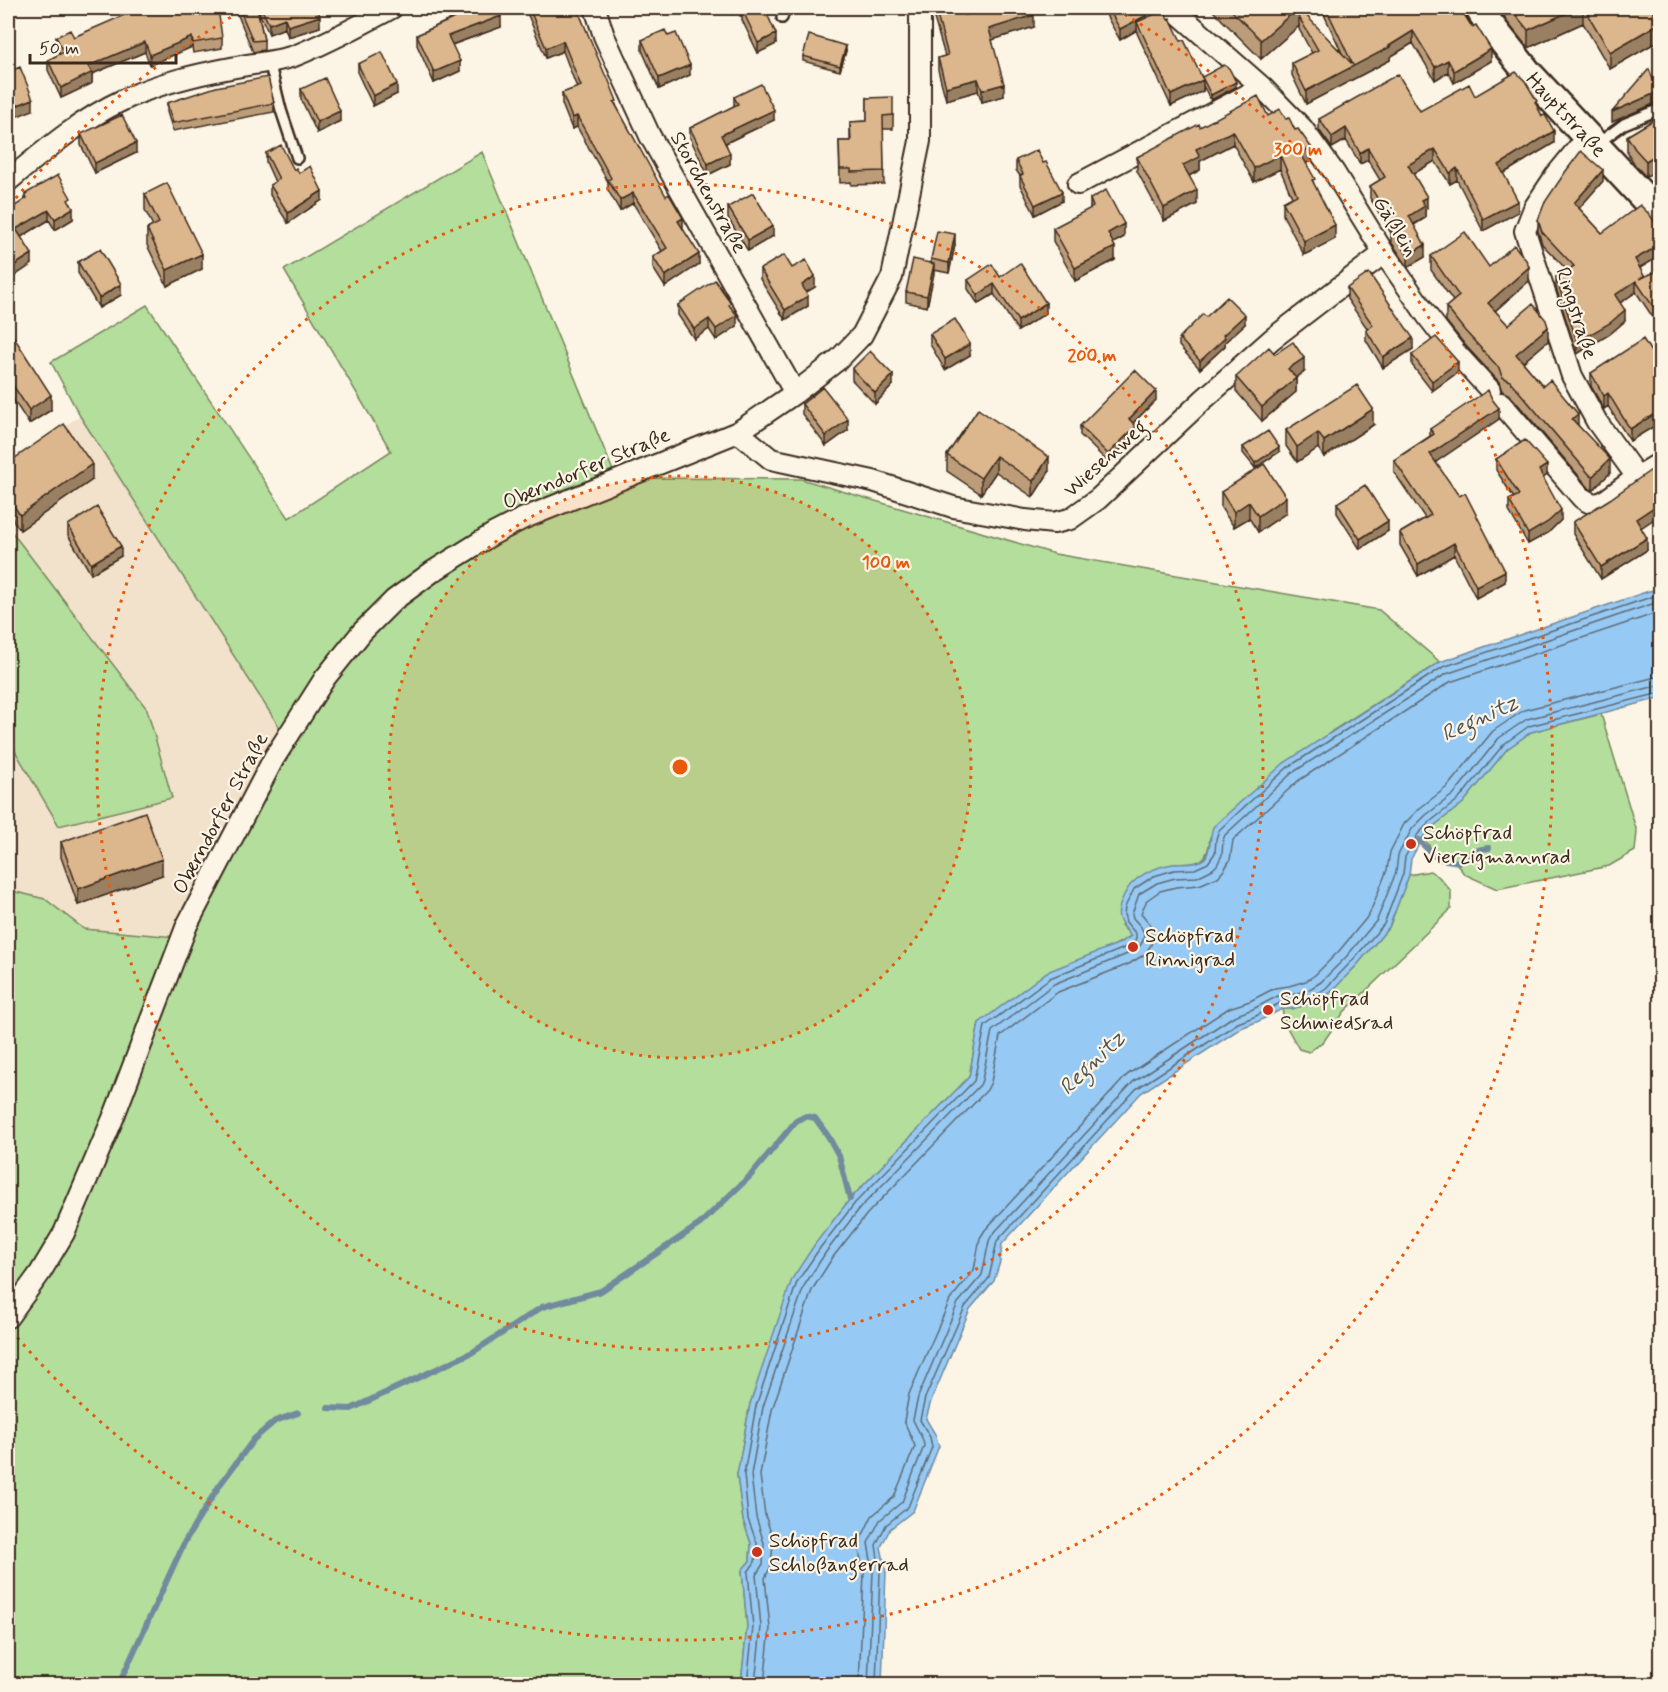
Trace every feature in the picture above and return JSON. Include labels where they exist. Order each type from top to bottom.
[{"type":"street","points":[[8,181],[89,118],[123,99],[160,85],[292,56],[345,33],[392,8]]},
{"type":"street","name":"Storchenstraße","points":[[595,8],[604,36],[650,136],[795,393]]},
{"type":"street","name":"Oberndorfer Straße","points":[[8,1317],[40,1273],[64,1233],[114,1116],[187,925],[274,758],[325,678],[362,632],[394,600],[432,572],[493,534],[522,519],[738,432],[839,359],[862,335],[892,277],[920,141],[920,8]]},
{"type":"street","name":"Gäßlein","points":[[1172,8],[1262,87],[1303,129],[1428,317],[1456,353],[1581,498],[1596,504],[1603,502],[1637,477]]},
{"type":"street","name":"Hauptstraße","points":[[1479,8],[1528,73],[1660,215]]},
{"type":"street","points":[[1078,184],[1262,87]]},
{"type":"street","name":"Ringstraße","points":[[1591,142],[1556,176],[1534,208],[1525,231],[1572,376],[1597,422],[1637,477]]},
{"type":"street","name":"Wiesenweg","points":[[738,432],[771,459],[873,482],[954,507],[1054,523],[1070,519],[1098,500],[1204,399],[1272,339],[1384,253]]},
{"type":"street","points":[[1637,477],[1660,463]]},
{"type":"lane","points":[[782,18],[784,8]]},
{"type":"lane","points":[[269,60],[281,110],[297,158]]},
{"type":"lane","points":[[1591,142],[1624,124],[1660,109]]},
{"type":"shaded area","points":[[80,416],[281,728],[188,938],[84,929],[45,899],[8,890],[8,739],[59,826],[147,709],[8,527],[8,463]]},
{"type":"green space","points":[[482,152],[616,478],[801,479],[1055,554],[1379,610],[1440,662],[1332,731],[1210,837],[1204,858],[1195,863],[1173,864],[1121,925],[1131,936],[979,1023],[969,1077],[850,1199],[815,1245],[750,1404],[737,1475],[743,1520],[751,1543],[750,1561],[742,1570],[747,1626],[741,1684],[8,1684],[8,890],[45,899],[84,929],[188,938],[280,728],[80,416],[51,362],[147,305],[289,518],[391,451],[284,270]]},
{"type":"green space","points":[[8,527],[147,709],[172,798],[59,826],[8,739]]},
{"type":"green space","points":[[1601,714],[1637,832],[1635,851],[1609,866],[1497,889],[1464,874],[1452,857],[1436,856],[1423,837],[1463,803],[1507,749],[1531,732]]},
{"type":"green space","points":[[1430,871],[1439,877],[1451,891],[1451,909],[1344,1012],[1324,1041],[1309,1052],[1299,1049],[1285,1024],[1282,1009],[1292,1009],[1330,993],[1389,927],[1409,875]]},
{"type":"water","name":"Regnitz","points":[[1660,589],[1660,698],[1531,732],[1507,749],[1463,803],[1423,837],[1411,859],[1409,875],[1389,927],[1330,993],[1316,1002],[1292,1009],[1282,1009],[1241,1028],[1141,1093],[1002,1244],[1000,1262],[994,1281],[970,1309],[931,1401],[926,1419],[939,1446],[913,1511],[890,1529],[881,1547],[886,1571],[882,1684],[741,1684],[747,1626],[742,1570],[750,1561],[751,1543],[743,1520],[737,1475],[750,1404],[792,1279],[815,1244],[850,1199],[969,1077],[979,1023],[1047,972],[1120,943],[1131,936],[1120,921],[1118,913],[1124,895],[1132,883],[1158,868],[1201,861],[1208,853],[1213,827],[1284,763],[1440,662]]},
{"type":"building","points":[[124,8],[175,8],[176,10],[218,8],[222,38],[193,43],[192,37],[150,55],[145,42],[88,66],[92,73],[61,88],[48,60],[64,52],[56,37],[70,30],[74,37],[127,14]]},
{"type":"building","points":[[239,8],[257,8],[264,40],[253,41]]},
{"type":"building","points":[[261,8],[317,8],[320,16],[288,26],[285,18],[269,24]]},
{"type":"building","points":[[461,8],[498,8],[501,16],[448,36],[460,61],[434,72],[417,35],[464,14]]},
{"type":"building","points":[[529,8],[577,8],[617,101],[614,102],[666,196],[669,194],[683,218],[678,221],[699,254],[665,276],[653,257],[667,248],[633,193],[620,200],[608,180],[611,178],[577,116],[572,118],[562,93],[581,86],[563,41],[546,48]]},
{"type":"building","points":[[935,8],[963,8],[965,15],[991,8],[1010,8],[1011,11],[1034,15],[989,29],[1004,84],[982,90],[978,79],[946,87],[938,58],[948,55]]},
{"type":"building","points":[[1108,8],[1143,8],[1147,15],[1120,29]]},
{"type":"building","points":[[1229,8],[1298,8],[1261,40]]},
{"type":"building","points":[[1326,8],[1460,8],[1472,27],[1476,25],[1491,49],[1454,71],[1448,60],[1435,67],[1413,31],[1390,47],[1306,91],[1292,63],[1318,50],[1299,17],[1304,13],[1353,65]]},
{"type":"building","points":[[1510,8],[1578,8],[1528,30]]},
{"type":"building","points":[[1584,8],[1651,8],[1660,23],[1610,52]]},
{"type":"building","points":[[742,9],[768,16],[776,34],[758,43]]},
{"type":"building","points":[[1164,10],[1181,41],[1184,40],[1203,80],[1171,95],[1137,22]]},
{"type":"building","points":[[665,30],[668,36],[676,33],[690,65],[659,78],[642,40]]},
{"type":"building","points":[[809,35],[846,46],[840,66],[803,56]]},
{"type":"building","points":[[382,52],[397,84],[373,96],[358,64]]},
{"type":"building","points":[[1224,65],[1229,68],[1236,82],[1211,95],[1202,77]]},
{"type":"building","points":[[20,67],[33,99],[8,109],[8,72]]},
{"type":"building","points":[[1649,69],[1658,92],[1612,112]]},
{"type":"building","points":[[1516,72],[1525,81],[1537,101],[1535,102],[1542,116],[1545,115],[1554,131],[1499,165],[1518,201],[1483,219],[1457,168],[1450,173],[1435,149],[1408,165],[1427,197],[1421,200],[1425,206],[1409,216],[1425,245],[1408,255],[1391,230],[1395,228],[1370,186],[1385,177],[1368,148],[1360,153],[1346,128],[1332,137],[1319,119],[1398,74],[1420,111],[1469,84],[1475,96]]},
{"type":"building","points":[[268,77],[274,103],[173,123],[167,103],[216,87]]},
{"type":"building","points":[[325,78],[340,111],[317,122],[301,89]]},
{"type":"building","points":[[761,84],[774,110],[721,135],[730,153],[708,164],[690,128],[738,104],[734,97]]},
{"type":"building","points":[[1258,96],[1268,116],[1280,109],[1311,147],[1301,154],[1315,179],[1312,180],[1335,225],[1304,241],[1283,202],[1297,195],[1280,155],[1254,168],[1233,131],[1196,149],[1200,157],[1183,165],[1197,190],[1164,208],[1137,157]]},
{"type":"building","points":[[893,97],[893,115],[883,116],[884,171],[851,172],[851,169],[840,169],[839,141],[851,141],[850,122],[867,121],[867,98]]},
{"type":"building","points":[[122,115],[136,143],[95,163],[81,134]]},
{"type":"building","points":[[1660,116],[1660,152],[1646,161],[1627,136]]},
{"type":"building","points":[[281,145],[294,170],[296,168],[299,173],[310,166],[322,191],[288,213],[270,185],[279,179],[266,153]]},
{"type":"building","points":[[1037,150],[1062,192],[1035,205],[1020,176],[1023,174],[1016,160]]},
{"type":"building","points":[[1581,151],[1603,170],[1574,203],[1602,233],[1640,205],[1660,230],[1660,245],[1635,259],[1644,276],[1639,279],[1660,270],[1660,317],[1636,281],[1615,295],[1625,310],[1610,323],[1577,342],[1556,277],[1574,266],[1542,232],[1538,220],[1545,202]]},
{"type":"building","points":[[58,175],[71,198],[68,200],[73,208],[55,219],[49,210],[16,229],[32,254],[10,268],[8,264],[8,211],[27,198],[25,194]]},
{"type":"building","points":[[167,183],[202,254],[167,270],[147,229],[159,223],[145,194]]},
{"type":"building","points":[[1106,190],[1124,224],[1108,233],[1115,247],[1075,268],[1053,228],[1093,207],[1090,199]]},
{"type":"building","points":[[753,193],[773,226],[748,240],[728,207]]},
{"type":"building","points":[[937,231],[955,234],[949,263],[931,259]]},
{"type":"building","points":[[1465,232],[1489,267],[1514,245],[1526,260],[1529,267],[1488,303],[1508,325],[1533,304],[1546,320],[1548,327],[1516,354],[1543,386],[1550,380],[1578,414],[1572,419],[1610,459],[1593,476],[1510,381],[1502,377],[1499,368],[1446,307],[1459,296],[1431,256]]},
{"type":"building","points":[[100,249],[121,284],[99,298],[78,262]]},
{"type":"building","points":[[784,255],[792,268],[806,260],[815,276],[802,285],[808,296],[785,310],[760,269]]},
{"type":"building","points":[[913,259],[934,264],[927,296],[906,292]]},
{"type":"building","points":[[1020,263],[1046,303],[1018,321],[994,284],[978,295],[968,280],[992,264],[1000,277]]},
{"type":"building","points":[[1369,273],[1413,338],[1383,357],[1366,330],[1373,325],[1347,288]]},
{"type":"building","points":[[715,280],[737,315],[716,329],[709,319],[694,329],[678,305]]},
{"type":"building","points":[[1227,297],[1245,315],[1200,361],[1179,338],[1203,314],[1206,317]]},
{"type":"building","points":[[955,319],[970,344],[945,359],[930,334]]},
{"type":"building","points":[[8,328],[51,395],[29,410],[8,380]]},
{"type":"building","points":[[1436,337],[1458,362],[1432,381],[1412,355]]},
{"type":"building","points":[[1643,339],[1660,366],[1660,421],[1656,413],[1630,429],[1608,393],[1604,396],[1591,373]]},
{"type":"building","points":[[1293,342],[1304,358],[1288,369],[1296,378],[1262,407],[1236,377],[1269,347],[1275,354]]},
{"type":"building","points":[[870,351],[893,375],[875,393],[852,369]]},
{"type":"building","points":[[1135,370],[1156,391],[1129,419],[1136,426],[1108,454],[1080,426]]},
{"type":"building","points":[[1357,385],[1373,409],[1324,441],[1318,433],[1297,447],[1286,430]]},
{"type":"building","points":[[823,387],[848,419],[826,436],[802,404]]},
{"type":"building","points":[[1488,390],[1499,408],[1430,454],[1459,496],[1465,493],[1505,571],[1476,586],[1454,543],[1418,564],[1400,533],[1431,515],[1394,460],[1434,434],[1430,429]]},
{"type":"building","points":[[978,409],[1049,457],[1033,481],[996,456],[981,478],[947,455]]},
{"type":"building","points":[[64,424],[92,464],[20,515],[8,497],[8,463]]},
{"type":"building","points":[[1268,431],[1279,447],[1255,463],[1243,447]]},
{"type":"building","points":[[1525,440],[1547,465],[1539,470],[1561,510],[1548,522],[1528,534],[1509,500],[1519,495],[1496,459]]},
{"type":"building","points":[[1264,464],[1286,497],[1258,516],[1249,502],[1234,512],[1221,492]]},
{"type":"building","points":[[1660,464],[1660,503],[1636,519],[1647,538],[1601,567],[1573,522]]},
{"type":"building","points":[[1365,485],[1388,521],[1360,539],[1337,503]]},
{"type":"building","points":[[97,507],[121,546],[91,564],[68,525]]},
{"type":"building","points":[[145,812],[162,859],[78,889],[61,842]]},
{"type":"waterway","points":[[1419,840],[1436,857],[1459,862],[1473,852],[1489,848]]},
{"type":"waterway","points":[[328,1408],[351,1409],[473,1352],[542,1307],[601,1291],[700,1224],[751,1175],[796,1121],[806,1116],[815,1118],[839,1156],[850,1199]]},
{"type":"waterway","points":[[119,1684],[185,1541],[219,1486],[254,1439],[275,1421],[298,1413]]},
{"type":"place","name":"Schöpfrad Vierzigmannrad","points":[[1411,844]]},
{"type":"place","name":"Schöpfrad Rinnigrad","points":[[1133,947]]},
{"type":"place","name":"Schöpfrad Schmiedsrad","points":[[1268,1010]]},
{"type":"place","name":"Schöpfrad Schloßangerrad","points":[[757,1552]]}]
